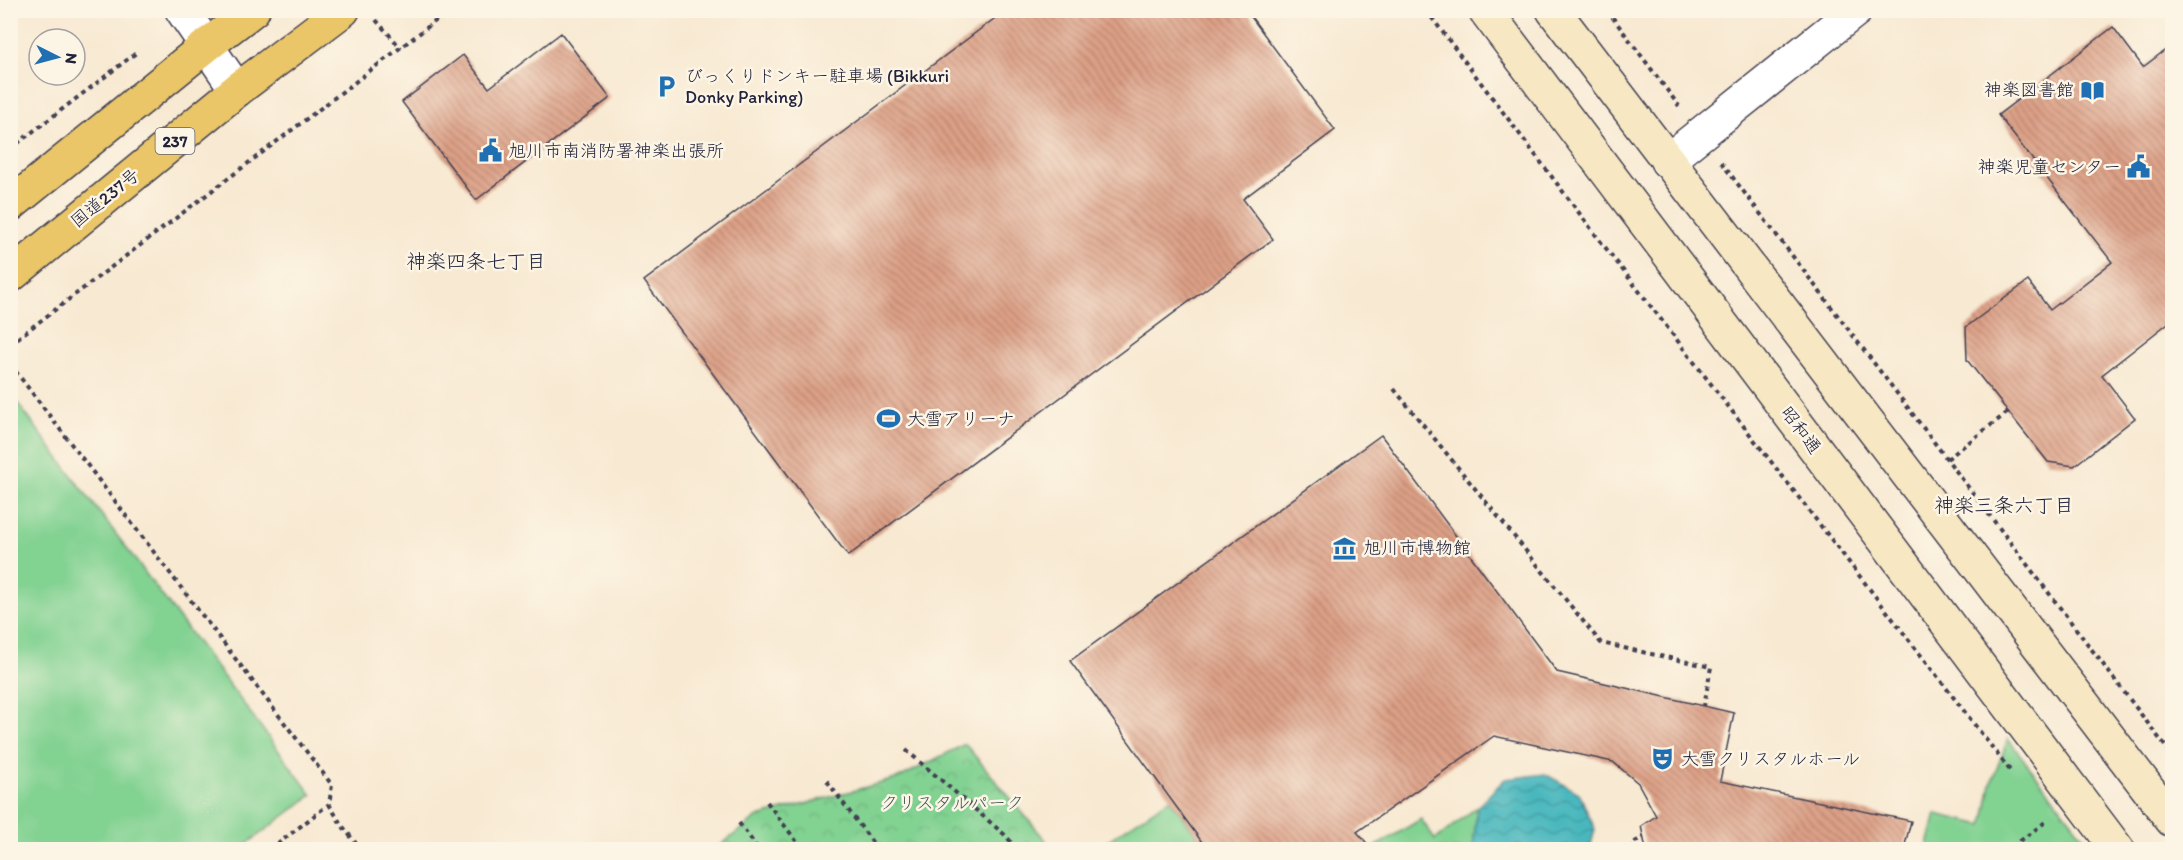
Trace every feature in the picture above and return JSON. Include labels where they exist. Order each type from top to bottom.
[{"type":"highway","points":[[10,205],[253,10]]},
{"type":"highway","name":"国道237号","points":[[10,276],[237,90],[343,10]]},
{"type":"street","points":[[182,10],[237,90]]},
{"type":"street","name":"昭和通","points":[[1485,10],[2118,849]]},
{"type":"street","points":[[1553,10],[2172,820]]},
{"type":"street","points":[[1667,160],[1856,10]]},
{"type":"path","points":[[10,344],[450,10]]},
{"type":"path","points":[[1426,10],[1598,238],[2012,773]]},
{"type":"path","points":[[1607,10],[2172,755]]},
{"type":"path","points":[[375,18],[400,48]]},
{"type":"path","points":[[10,149],[140,51]]},
{"type":"path","points":[[10,364],[332,785],[329,804],[341,824],[361,849]]},
{"type":"path","points":[[1394,389],[1601,643],[1711,667],[1704,706]]},
{"type":"path","points":[[1947,459],[2008,412]]},
{"type":"path","points":[[906,750],[1005,835],[1018,849]]},
{"type":"path","points":[[827,781],[878,849]]},
{"type":"path","points":[[766,802],[803,849]]},
{"type":"path","points":[[270,849],[329,804]]},
{"type":"path","points":[[2041,811],[2054,828]]},
{"type":"path","points":[[2019,849],[2020,841],[2048,820]]},
{"type":"path","points":[[739,823],[759,849]]},
{"type":"path","points":[[1631,849],[1632,844],[1643,837]]},
{"type":"green space","points":[[10,393],[312,795],[240,849],[11,849]]},
{"type":"green space","points":[[2008,739],[2093,849],[1927,849],[1936,814],[1983,825],[1991,784]]},
{"type":"green space","name":"クリスタルパーク","points":[[965,744],[1053,849],[715,849],[758,817],[899,778]]},
{"type":"green space","points":[[1170,799],[1207,849],[1095,849]]},
{"type":"green space","points":[[1477,807],[1473,849],[1370,850],[1421,819],[1435,840]]},
{"type":"water","points":[[1545,774],[1579,793],[1595,829],[1590,849],[1473,849],[1477,807],[1505,779]]},
{"type":"building","name":"大雪アリーナ","points":[[1006,10],[1246,10],[1335,130],[1243,199],[1273,239],[848,556],[644,281]]},
{"type":"building","points":[[2113,27],[2143,67],[2172,45],[2172,320],[2102,375],[2135,418],[2074,466],[2048,462],[1967,360],[1966,327],[2028,281],[2050,310],[2112,262],[1998,115]]},
{"type":"building","name":"旭川市南消防署神楽出張所","points":[[561,33],[610,98],[476,200],[402,102],[463,55],[489,88]]},
{"type":"building","name":"旭川市博物館","points":[[1381,435],[1557,672],[1734,713],[1720,781],[1911,821],[1904,849],[1646,849],[1641,826],[1656,816],[1638,783],[1613,762],[1494,736],[1357,832],[1372,849],[1207,849],[1070,661]]},
{"type":"place","name":"びっくりドンキー駐車場 (Bikkuri Donky Parking)","points":[[667,86]]},
{"type":"place","name":"神楽図書館","points":[[2092,90]]},
{"type":"place","name":"旭川市南消防署神楽出張所","points":[[490,151]]},
{"type":"place","name":"神楽児童センター","points":[[2139,167]]},
{"type":"place","name":"大雪アリーナ","points":[[889,419]]},
{"type":"place","name":"旭川市博物館","points":[[1345,548]]},
{"type":"place","name":"大雪クリスタルホール","points":[[1663,759]]},
{"type":"district","name":"神楽四条七丁目","points":[[476,261]]},
{"type":"district","name":"神楽三条六丁目","points":[[2004,505]]}]
